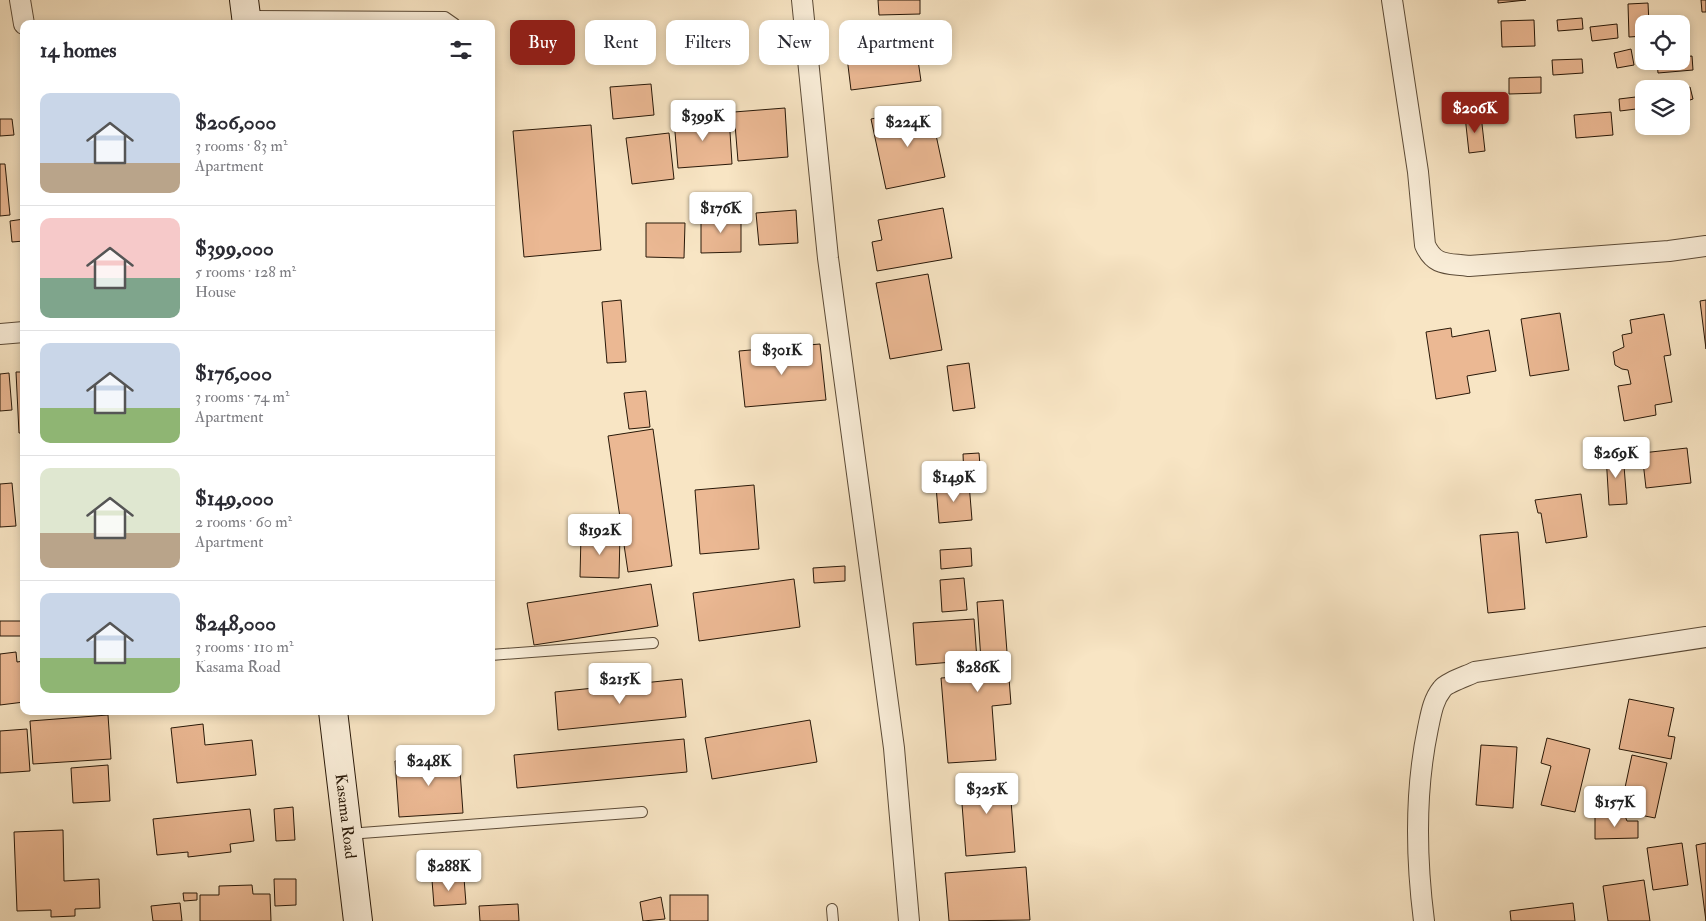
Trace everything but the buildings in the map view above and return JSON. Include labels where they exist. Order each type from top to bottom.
[{"type":"street","points":[[20,0],[23,20]]},
{"type":"street","points":[[802,0],[828,258],[894,748],[909,921]]},
{"type":"street","points":[[1392,0],[1418,172],[1425,246],[1430,256],[1441,263],[1469,266],[1669,251],[1706,246]]},
{"type":"street","points":[[0,334],[20,332]]},
{"type":"street","points":[[1424,921],[1420,887],[1419,820],[1423,750],[1432,706],[1442,687],[1475,672],[1706,637]]},
{"type":"street","name":"Kasama Road","points":[[333,715],[358,921]]},
{"type":"lane","points":[[246,13],[445,16],[450,20]]},
{"type":"lane","points":[[495,655],[653,643]]},
{"type":"lane","points":[[347,834],[642,812]]},
{"type":"lane","points":[[832,909],[833,921]]}]
